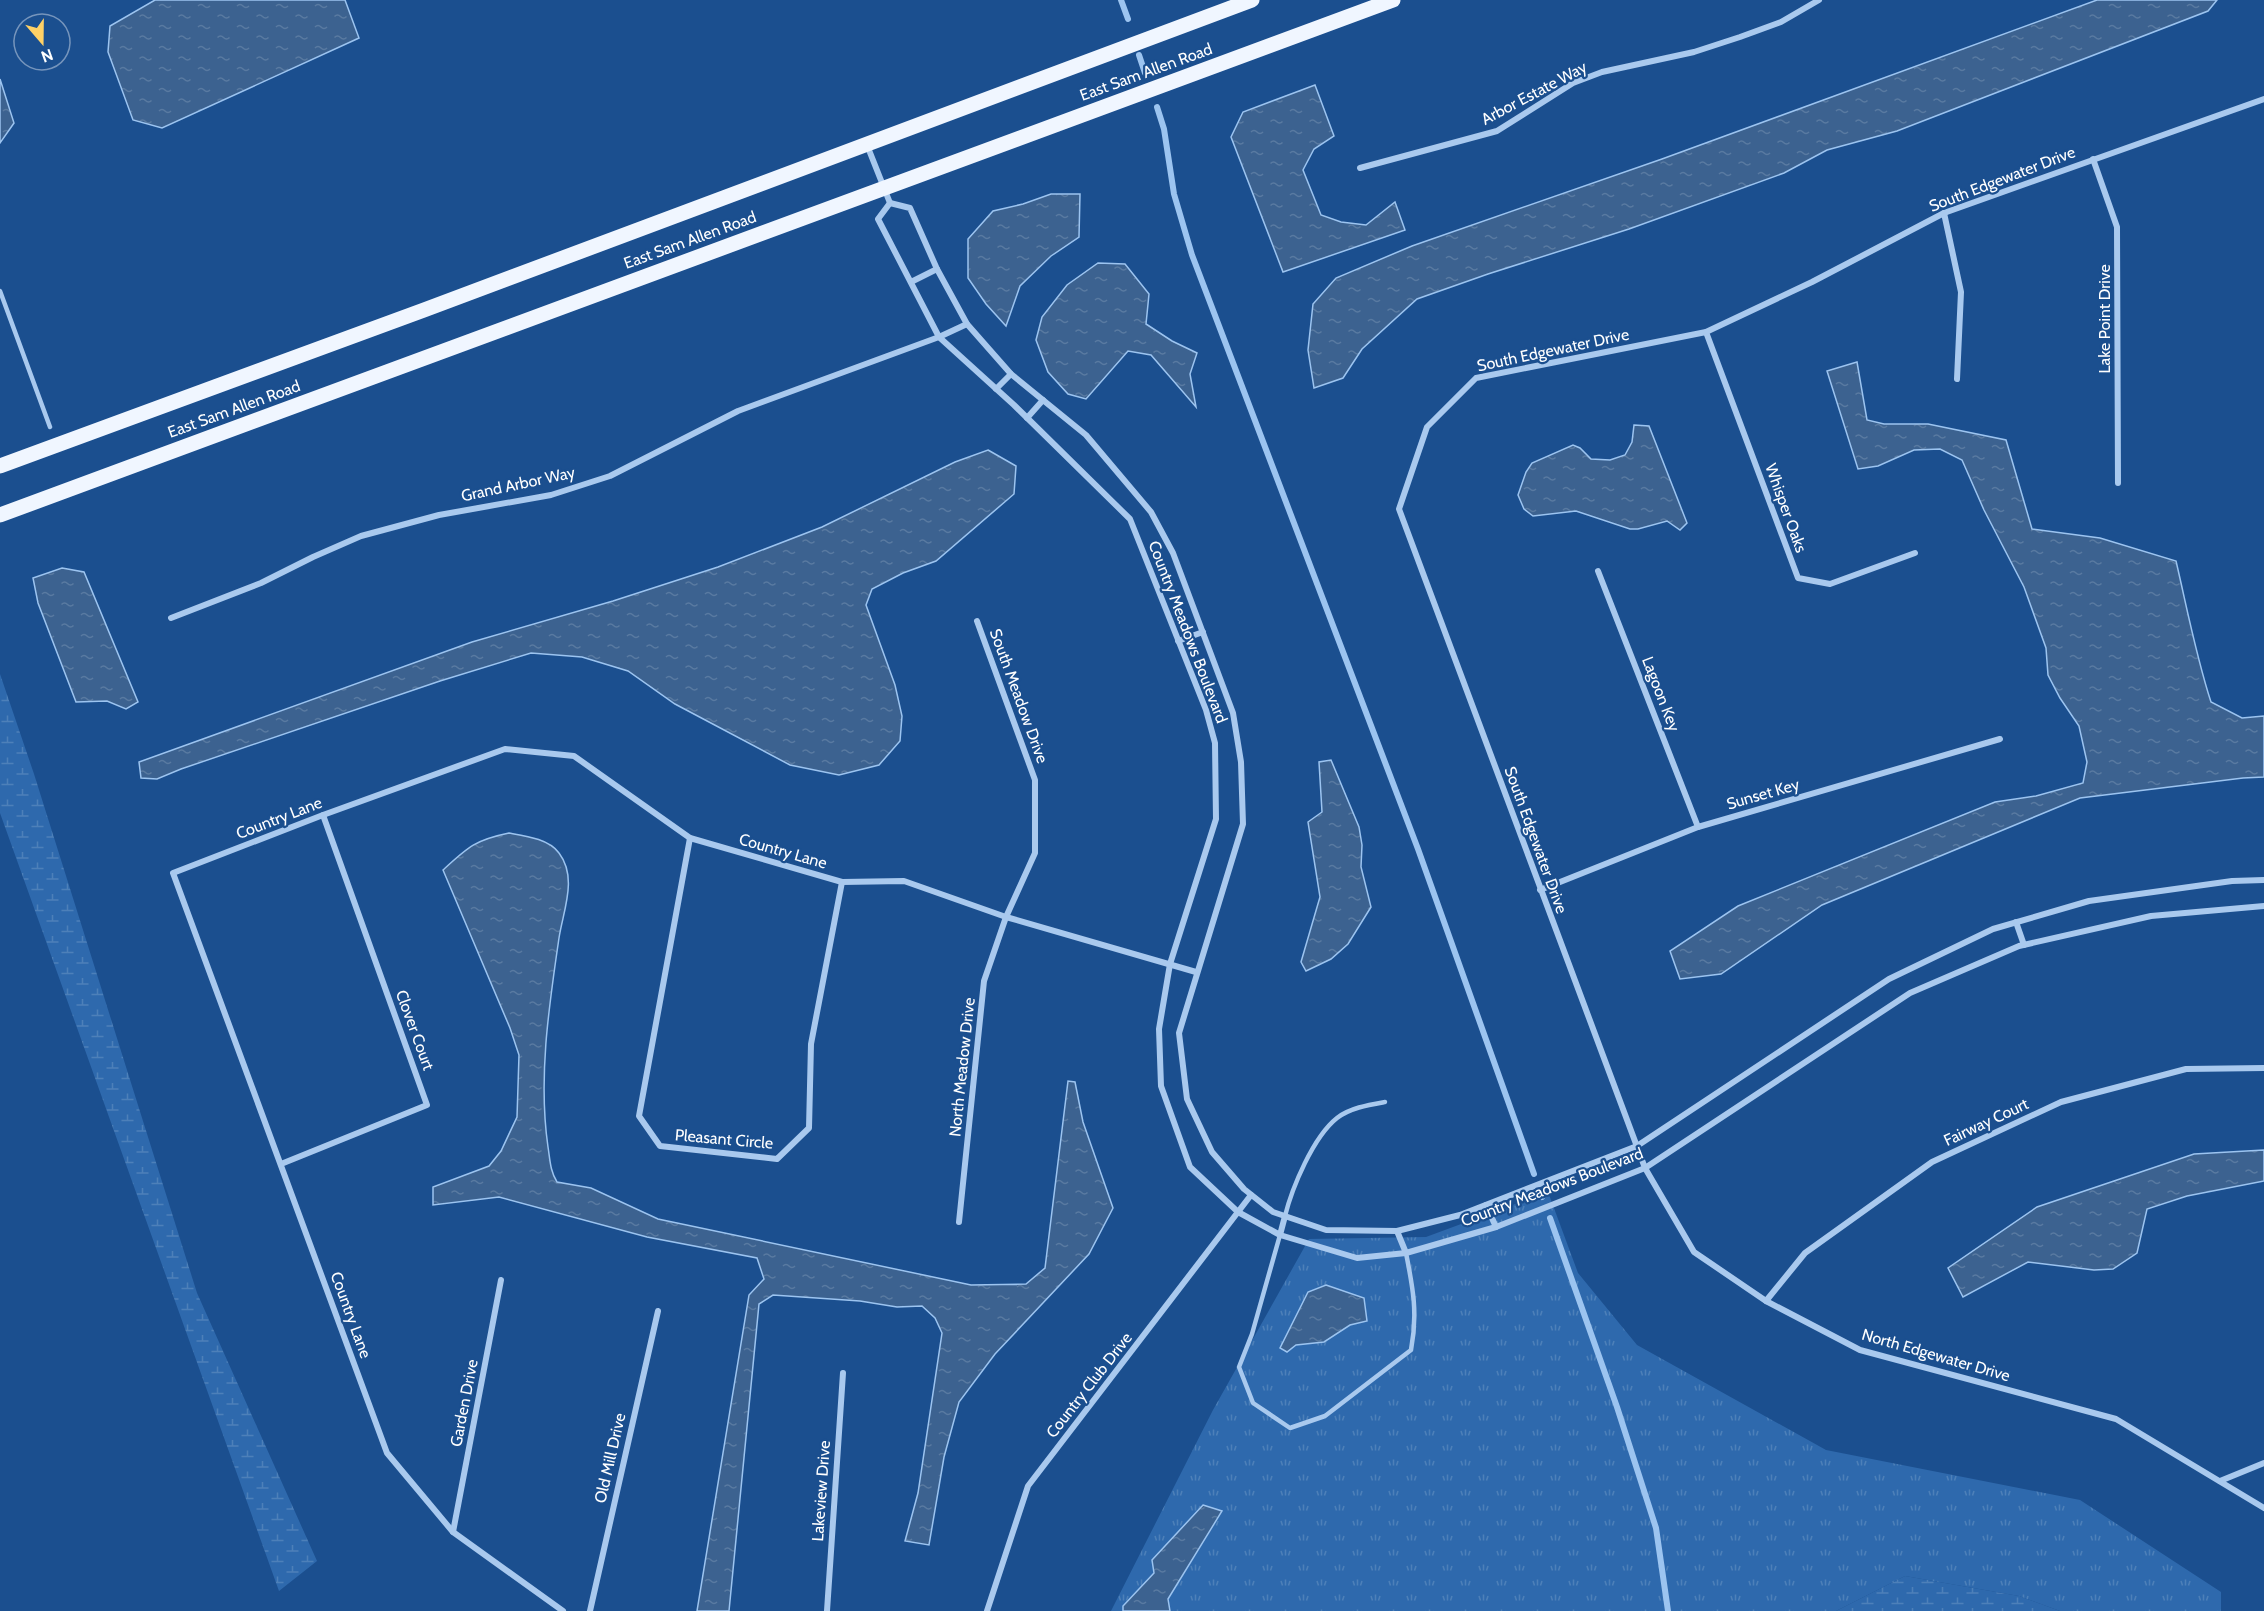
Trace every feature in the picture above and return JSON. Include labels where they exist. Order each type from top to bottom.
[{"type":"main road","points":[[0,466],[1252,0]]},
{"type":"main road","name":"East Sam Allen Road","points":[[0,515],[887,196],[1393,0]]},
{"type":"street","name":"Arbor Estate Way","points":[[1360,168],[1497,131],[1574,83],[1593,75],[1633,64],[1694,52],[1740,37],[1781,22],[1819,0]]},
{"type":"street","name":"South Edgewater Drive","points":[[1645,1168],[1399,509],[1427,427],[1476,378],[1706,332],[1812,282],[1944,213],[2264,99]]},
{"type":"street","points":[[867,144],[887,196]]},
{"type":"street","name":"Lake Point Drive","points":[[2093,159],[2117,227],[2118,483]]},
{"type":"street","name":"Country Meadows Boulevard","points":[[2264,880],[2232,880],[2089,901],[1993,929],[1889,979],[1637,1146],[1460,1215],[1397,1231],[1326,1230],[1273,1212],[1251,1195],[1212,1152],[1187,1099],[1179,1033],[1243,824],[1241,762],[1233,712],[1173,553],[1151,512],[1086,435],[1011,374],[967,324],[937,269],[910,208],[887,196],[878,219],[939,337],[1027,418],[1130,519],[1206,710],[1215,743],[1216,819],[1170,964],[1159,1029],[1161,1086],[1190,1167],[1238,1212],[1280,1235],[1357,1258],[1406,1253],[1496,1227],[1645,1168],[1910,993],[2024,945],[2151,916],[2264,906]]},
{"type":"street","points":[[1944,213],[1961,292],[1957,379]]},
{"type":"street","points":[[911,282],[937,269]]},
{"type":"street","name":"Grand Arbor Way","points":[[171,618],[252,587],[361,536],[439,515],[551,495],[610,476],[738,411],[939,337],[967,324]]},
{"type":"street","name":"Whisper Oaks","points":[[1706,332],[1798,578],[1830,584],[1915,553]]},
{"type":"street","points":[[996,389],[1011,374]]},
{"type":"street","points":[[1027,418],[1043,400]]},
{"type":"street","name":"Lagoon Key","points":[[1598,571],[1698,827]]},
{"type":"street","name":"South Meadow Drive","points":[[977,621],[1035,780],[1035,853],[1006,917]]},
{"type":"street","points":[[1178,641],[1203,632]]},
{"type":"street","name":"Sunset Key","points":[[1540,890],[1698,827],[2000,739]]},
{"type":"street","name":"Country Lane","points":[[562,1611],[453,1532],[387,1453],[173,873],[323,815],[505,749],[574,756],[690,838],[842,882],[904,881],[1006,917],[1196,972]]},
{"type":"street","name":"Clover Court","points":[[281,1164],[427,1105],[323,815]]},
{"type":"street","name":"Pleasant Circle","points":[[690,838],[639,1116],[660,1146],[777,1160],[809,1128],[811,1044],[842,882]]},
{"type":"street","name":"North Meadow Drive","points":[[959,1222],[984,981],[1006,917]]},
{"type":"street","points":[[2016,922],[2024,945]]},
{"type":"street","name":"Fairway Court","points":[[1766,1301],[1804,1253],[1932,1162],[2061,1102],[2186,1069],[2264,1068]]},
{"type":"street","name":"North Edgewater Drive","points":[[1645,1168],[1694,1252],[1766,1301],[1860,1350],[2116,1419],[2264,1508]]},
{"type":"street","name":"Country Club Drive","points":[[987,1611],[1028,1486],[1251,1195]]},
{"type":"street","points":[[1486,1205],[1496,1227]]},
{"type":"street","points":[[1280,1235],[1285,1216]]},
{"type":"street","points":[[1397,1231],[1406,1253]]},
{"type":"street","name":"Garden Drive","points":[[453,1532],[501,1280]]},
{"type":"street","name":"Old Mill Drive","points":[[590,1611],[658,1311]]},
{"type":"street","name":"Lakeview Drive","points":[[827,1611],[843,1373]]},
{"type":"street","points":[[2220,1481],[2264,1463]]},
{"type":"lane","points":[[0,291],[50,427]]},
{"type":"lane","points":[[1285,1216],[1292,1191],[1320,1137],[1336,1119],[1356,1108],[1384,1102]]},
{"type":"lane","points":[[1280,1235],[1252,1334],[1239,1367],[1253,1403],[1290,1428],[1325,1416],[1411,1350],[1416,1327],[1415,1299],[1406,1253]]},
{"type":"green space","points":[[0,674],[34,774],[197,1293],[317,1561],[279,1591],[0,813]]},
{"type":"green space","points":[[1548,1192],[1578,1273],[1637,1345],[1826,1450],[2080,1500],[2221,1592],[2221,1611],[2060,1611],[2019,1596],[1905,1576],[1836,1611],[1170,1611],[1168,1600],[1222,1512],[1155,1572],[1123,1606],[1123,1611],[1111,1611],[1213,1410],[1309,1239],[1426,1237]],"holes":[[[1364,1298],[1367,1321],[1350,1325],[1324,1342],[1296,1345]]]},
{"type":"green space","points":[[1905,1576],[2019,1596],[2060,1611],[1836,1611]]},
{"type":"water","points":[[155,0],[345,0],[359,38],[162,128],[133,120],[108,52],[110,26]]},
{"type":"water","points":[[2097,0],[2217,0],[2208,11],[1897,131],[1827,150],[1784,173],[1629,229],[1417,299],[1362,349],[1343,378],[1314,388],[1308,350],[1313,304],[1336,278],[1412,246],[1662,159]]},
{"type":"water","points":[[0,79],[14,123],[0,143]]},
{"type":"water","points":[[1315,85],[1334,136],[1314,149],[1303,170],[1321,215],[1341,222],[1366,225],[1395,202],[1405,230],[1283,272],[1231,137],[1243,112]]},
{"type":"water","points":[[1051,194],[1080,194],[1079,237],[1051,256],[1020,286],[1006,326],[986,304],[968,278],[968,239],[993,211]]},
{"type":"water","points":[[1098,263],[1125,264],[1149,294],[1146,324],[1172,341],[1197,353],[1190,374],[1196,407],[1151,355],[1128,351],[1086,399],[1068,394],[1048,372],[1036,340],[1042,317],[1067,285]]},
{"type":"water","points":[[1857,362],[1867,420],[1884,424],[1928,424],[2006,440],[2032,529],[2100,538],[2176,561],[2196,650],[2211,702],[2242,718],[2264,716],[2264,777],[2080,798],[1822,905],[1721,974],[1680,979],[1670,951],[1738,906],[1995,802],[2036,796],[2083,783],[2087,762],[2079,726],[2048,675],[2046,648],[2024,587],[1984,510],[1962,460],[1940,449],[1914,450],[1878,466],[1858,469],[1827,371]]},
{"type":"water","points":[[1634,425],[1649,426],[1687,523],[1680,530],[1667,521],[1630,529],[1576,511],[1533,516],[1524,509],[1518,495],[1526,472],[1532,463],[1573,445],[1580,448],[1591,459],[1610,460],[1625,455],[1632,442]]},
{"type":"water","points":[[988,450],[1016,466],[1014,494],[936,561],[903,573],[872,589],[866,605],[895,685],[902,716],[900,741],[879,765],[839,775],[790,765],[675,704],[628,671],[582,657],[531,653],[440,681],[157,779],[141,778],[139,762],[472,642],[613,601],[718,567],[822,527],[955,462]]},
{"type":"water","points":[[62,568],[84,572],[138,702],[126,709],[107,701],[76,702],[38,603],[33,578]]},
{"type":"water","points":[[1331,760],[1359,827],[1362,845],[1361,867],[1371,907],[1348,944],[1331,959],[1306,971],[1301,962],[1320,897],[1308,822],[1322,812],[1319,762]]},
{"type":"water","points":[[509,833],[537,839],[555,848],[565,863],[568,873],[568,895],[559,938],[544,1068],[545,1121],[552,1169],[557,1182],[591,1188],[658,1219],[971,1285],[1026,1284],[1045,1268],[1068,1081],[1075,1082],[1083,1122],[1113,1208],[1089,1254],[995,1354],[959,1402],[944,1457],[929,1545],[905,1541],[918,1493],[942,1333],[935,1318],[922,1306],[897,1307],[860,1301],[773,1295],[759,1304],[729,1611],[697,1611],[749,1295],[764,1279],[757,1258],[647,1237],[499,1197],[433,1205],[433,1187],[489,1166],[501,1151],[517,1117],[519,1055],[510,1028],[443,870],[480,842]]},
{"type":"water","points":[[2264,1150],[2264,1181],[2187,1196],[2147,1209],[2137,1253],[2113,1269],[2094,1270],[2028,1262],[1963,1297],[1948,1268],[2037,1207],[2194,1154]]},
{"type":"water","points":[[1326,1285],[1364,1298],[1367,1321],[1350,1325],[1324,1342],[1296,1345],[1287,1352],[1280,1348],[1308,1292]]},
{"type":"water","points":[[1203,1505],[1222,1511],[1168,1599],[1170,1611],[1123,1611],[1123,1606],[1154,1573],[1152,1560]]},
{"type":"waterway","points":[[1121,0],[1128,19]]},
{"type":"waterway","points":[[1139,55],[1145,73]]},
{"type":"waterway","points":[[1157,107],[1164,129],[1174,194],[1192,255],[1418,849],[1534,1174]]},
{"type":"waterway","points":[[1550,1218],[1617,1407],[1656,1528],[1668,1611]]}]
